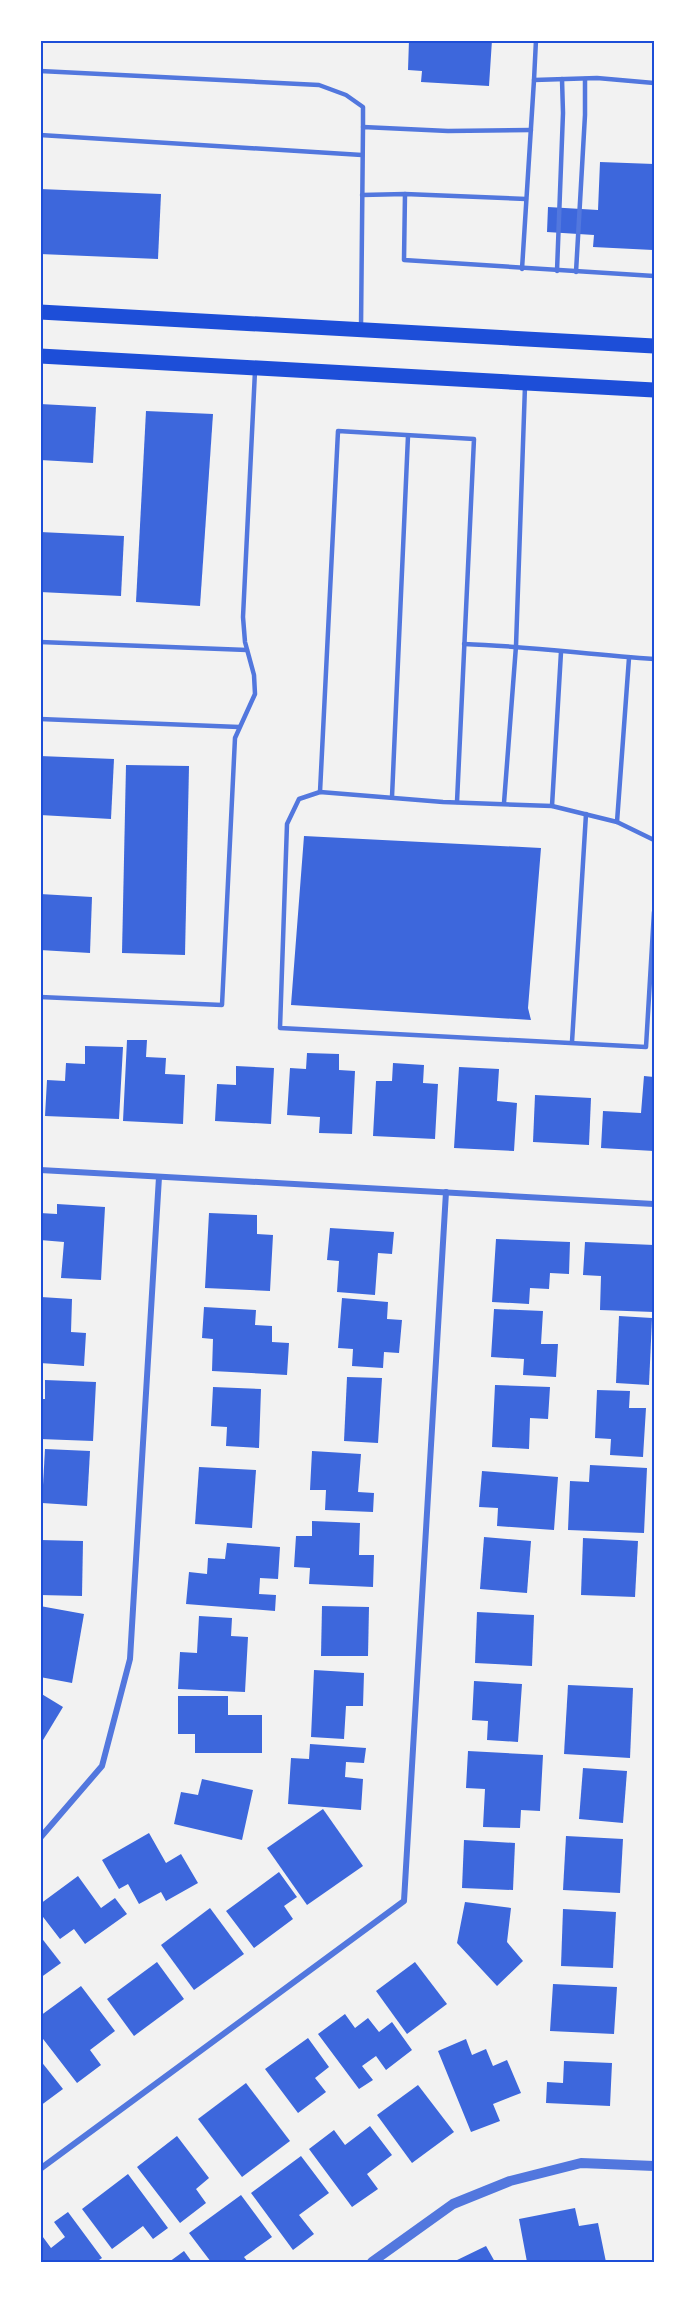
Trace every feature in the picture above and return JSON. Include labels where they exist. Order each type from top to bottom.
[{"type":"main road","points":[[40,312],[654,346]]},
{"type":"main road","points":[[40,356],[654,390]]},
{"type":"street","points":[[40,1170],[654,1204]]},
{"type":"street","points":[[40,1838],[102,1766],[130,1659],[159,1178]]},
{"type":"street","points":[[40,2169],[404,1901],[446,1192]]},
{"type":"street","points":[[372,2262],[453,2204],[510,2181],[581,2163],[654,2166]]},
{"type":"lane","points":[[522,268],[536,40]]},
{"type":"lane","points":[[40,70],[319,85],[346,95],[363,107],[361,330]]},
{"type":"lane","points":[[557,271],[563,112],[562,79]]},
{"type":"lane","points":[[534,80],[585,79],[654,83]]},
{"type":"lane","points":[[576,272],[585,79]]},
{"type":"lane","points":[[363,127],[448,131],[531,130]]},
{"type":"lane","points":[[40,135],[362,155]]},
{"type":"lane","points":[[405,194],[404,260],[654,276]]},
{"type":"lane","points":[[362,195],[405,194],[526,199]]},
{"type":"lane","points":[[40,997],[222,1005],[235,738],[255,694],[254,675],[247,650],[243,617],[256,368]]},
{"type":"lane","points":[[504,802],[516,646],[525,383]]},
{"type":"lane","points":[[320,792],[338,431],[474,440],[457,802]]},
{"type":"lane","points":[[392,797],[408,436]]},
{"type":"lane","points":[[40,642],[247,650]]},
{"type":"lane","points":[[464,644],[516,646],[654,659]]},
{"type":"lane","points":[[552,806],[561,652]]},
{"type":"lane","points":[[617,822],[629,658]]},
{"type":"lane","points":[[40,719],[239,727]]},
{"type":"lane","points":[[654,840],[617,822],[552,806],[320,792],[299,799],[287,824],[280,1028],[646,1047],[654,912]]},
{"type":"lane","points":[[572,1042],[586,814]]},
{"type":"building","points":[[409,40],[492,40],[489,86],[421,82],[422,71],[408,70]]},
{"type":"building","points":[[600,162],[654,164],[653,250],[593,247],[594,235],[547,232],[548,207],[598,210]]},
{"type":"building","points":[[40,189],[161,194],[158,259],[40,254]]},
{"type":"building","points":[[40,404],[96,407],[93,463],[40,460]]},
{"type":"building","points":[[146,411],[213,414],[200,606],[136,602]]},
{"type":"building","points":[[40,532],[124,536],[121,596],[40,592]]},
{"type":"building","points":[[40,756],[114,759],[111,819],[40,815]]},
{"type":"building","points":[[126,765],[189,766],[185,955],[122,953]]},
{"type":"building","points":[[304,836],[541,848],[528,1008],[531,1020],[291,1005]]},
{"type":"building","points":[[40,894],[92,897],[90,953],[40,950]]},
{"type":"building","points":[[127,1040],[147,1040],[146,1057],[166,1058],[165,1074],[185,1075],[183,1124],[123,1121]]},
{"type":"building","points":[[85,1046],[123,1047],[119,1119],[45,1116],[47,1080],[65,1081],[66,1063],[85,1064]]},
{"type":"building","points":[[307,1053],[339,1054],[339,1070],[355,1071],[352,1134],[319,1133],[320,1117],[287,1115],[290,1068],[306,1069]]},
{"type":"building","points":[[393,1063],[424,1065],[423,1083],[438,1084],[435,1139],[373,1136],[376,1081],[392,1081]]},
{"type":"building","points":[[236,1066],[274,1068],[271,1124],[215,1121],[217,1084],[236,1085]]},
{"type":"building","points":[[459,1067],[499,1069],[497,1101],[517,1103],[514,1151],[454,1148]]},
{"type":"building","points":[[644,1076],[654,1077],[654,1151],[601,1148],[603,1111],[641,1113]]},
{"type":"building","points":[[535,1095],[591,1098],[589,1145],[533,1142]]},
{"type":"building","points":[[57,1204],[105,1207],[101,1280],[61,1278],[64,1242],[40,1240],[40,1213],[57,1214]]},
{"type":"building","points":[[209,1213],[257,1215],[257,1234],[273,1235],[270,1291],[205,1288]]},
{"type":"building","points":[[330,1228],[394,1232],[392,1254],[378,1253],[375,1295],[337,1292],[339,1261],[327,1260]]},
{"type":"building","points":[[496,1239],[570,1242],[569,1274],[550,1273],[549,1289],[530,1288],[529,1304],[492,1302]]},
{"type":"building","points":[[585,1242],[654,1245],[654,1312],[600,1310],[601,1276],[583,1275]]},
{"type":"building","points":[[41,1297],[72,1299],[71,1332],[86,1333],[84,1366],[40,1363]]},
{"type":"building","points":[[342,1298],[388,1302],[387,1319],[402,1320],[399,1353],[384,1352],[383,1368],[352,1366],[353,1349],[338,1348]]},
{"type":"building","points":[[204,1307],[256,1310],[255,1325],[272,1326],[272,1342],[289,1343],[287,1375],[212,1371],[213,1339],[202,1338]]},
{"type":"building","points":[[494,1309],[543,1311],[541,1344],[558,1344],[556,1377],[523,1375],[524,1359],[491,1357]]},
{"type":"building","points":[[619,1316],[652,1318],[649,1385],[616,1383]]},
{"type":"building","points":[[347,1377],[382,1378],[378,1443],[344,1441]]},
{"type":"building","points":[[45,1380],[96,1382],[93,1441],[40,1439],[40,1399],[45,1399]]},
{"type":"building","points":[[495,1385],[550,1387],[548,1419],[530,1418],[529,1449],[492,1447]]},
{"type":"building","points":[[213,1387],[261,1389],[259,1448],[226,1446],[227,1427],[211,1426]]},
{"type":"building","points":[[597,1390],[630,1391],[629,1408],[646,1408],[643,1457],[610,1455],[611,1439],[595,1438]]},
{"type":"building","points":[[45,1449],[90,1451],[87,1506],[42,1503]]},
{"type":"building","points":[[312,1451],[361,1454],[358,1492],[374,1493],[373,1512],[325,1510],[326,1490],[310,1490]]},
{"type":"building","points":[[590,1465],[647,1468],[644,1533],[568,1530],[570,1481],[589,1482]]},
{"type":"building","points":[[199,1467],[256,1470],[252,1528],[195,1524]]},
{"type":"building","points":[[482,1471],[558,1477],[554,1530],[497,1526],[498,1508],[479,1507]]},
{"type":"building","points":[[312,1521],[360,1523],[359,1555],[374,1555],[373,1587],[309,1584],[310,1568],[294,1567],[296,1536],[312,1536]]},
{"type":"building","points":[[484,1537],[531,1541],[527,1593],[480,1589]]},
{"type":"building","points":[[583,1538],[638,1541],[635,1597],[581,1595]]},
{"type":"building","points":[[40,1540],[83,1541],[82,1596],[40,1595]]},
{"type":"building","points":[[227,1543],[280,1547],[278,1579],[260,1578],[259,1594],[276,1595],[275,1611],[186,1604],[189,1572],[207,1574],[208,1558],[225,1559]]},
{"type":"building","points":[[40,1606],[84,1614],[72,1683],[40,1677]]},
{"type":"building","points":[[322,1606],[369,1607],[368,1656],[321,1656]]},
{"type":"building","points":[[477,1612],[534,1615],[532,1666],[475,1663]]},
{"type":"building","points":[[199,1616],[232,1618],[231,1636],[248,1637],[245,1692],[178,1689],[180,1652],[197,1653]]},
{"type":"building","points":[[314,1670],[364,1673],[363,1706],[346,1706],[344,1739],[311,1737]]},
{"type":"building","points":[[474,1681],[522,1684],[518,1742],[487,1740],[488,1721],[472,1720]]},
{"type":"building","points":[[568,1685],[633,1688],[630,1758],[564,1754]]},
{"type":"building","points":[[40,1693],[63,1707],[40,1745]]},
{"type":"building","points":[[178,1696],[228,1696],[228,1715],[262,1715],[262,1753],[195,1753],[195,1734],[178,1734]]},
{"type":"building","points":[[310,1744],[366,1748],[364,1763],[346,1762],[345,1777],[363,1779],[361,1810],[288,1804],[291,1758],[309,1759]]},
{"type":"building","points":[[468,1751],[543,1755],[540,1811],[521,1810],[520,1828],[483,1827],[485,1789],[466,1788]]},
{"type":"building","points":[[583,1768],[627,1771],[623,1823],[579,1819]]},
{"type":"building","points":[[202,1779],[253,1790],[242,1840],[174,1824],[181,1792],[198,1795]]},
{"type":"building","points":[[323,1809],[363,1866],[307,1905],[267,1848]]},
{"type":"building","points":[[149,1833],[166,1863],[181,1854],[198,1883],[166,1901],[161,1892],[139,1904],[128,1884],[119,1889],[102,1860]]},
{"type":"building","points":[[566,1836],[623,1839],[620,1893],[563,1890]]},
{"type":"building","points":[[464,1840],[515,1843],[513,1890],[462,1888]]},
{"type":"building","points":[[279,1872],[297,1897],[284,1906],[293,1919],[254,1948],[226,1911]]},
{"type":"building","points":[[78,1876],[101,1908],[115,1898],[127,1914],[85,1944],[74,1929],[60,1939],[40,1913],[40,1904]]},
{"type":"building","points":[[465,1902],[511,1908],[507,1942],[523,1961],[497,1986],[457,1943]]},
{"type":"building","points":[[210,1908],[244,1954],[194,1990],[161,1945]]},
{"type":"building","points":[[563,1909],[616,1912],[613,1968],[561,1966]]},
{"type":"building","points":[[40,1936],[61,1963],[40,1978]]},
{"type":"building","points":[[157,1962],[184,1999],[134,2036],[107,1999]]},
{"type":"building","points":[[415,1962],[447,2004],[407,2034],[376,1991]]},
{"type":"building","points":[[553,1984],[617,1987],[614,2034],[550,2031]]},
{"type":"building","points":[[81,1986],[115,2031],[90,2050],[101,2065],[77,2083],[40,2035],[40,2016]]},
{"type":"building","points":[[345,2014],[355,2028],[368,2018],[379,2032],[392,2022],[412,2050],[386,2070],[376,2056],[362,2066],[373,2080],[359,2089],[318,2034]]},
{"type":"building","points":[[308,2038],[329,2067],[315,2078],[326,2092],[298,2113],[265,2069]]},
{"type":"building","points":[[466,2039],[472,2055],[486,2049],[493,2066],[507,2060],[521,2093],[493,2104],[500,2121],[471,2132],[438,2051]]},
{"type":"building","points":[[40,2060],[63,2089],[40,2106]]},
{"type":"building","points":[[564,2061],[612,2063],[610,2106],[546,2103],[547,2082],[563,2083]]},
{"type":"building","points":[[246,2083],[290,2141],[242,2177],[198,2119]]},
{"type":"building","points":[[418,2085],[454,2132],[412,2163],[377,2115]]},
{"type":"building","points":[[370,2126],[392,2155],[367,2174],[378,2189],[352,2207],[309,2149],[334,2130],[345,2145]]},
{"type":"building","points":[[177,2136],[209,2178],[196,2189],[206,2203],[180,2223],[137,2167]]},
{"type":"building","points":[[301,2156],[329,2193],[299,2215],[314,2234],[293,2250],[251,2193]]},
{"type":"building","points":[[128,2174],[168,2228],[153,2239],[143,2226],[112,2249],[82,2209]]},
{"type":"building","points":[[241,2195],[272,2237],[244,2257],[248,2262],[211,2262],[189,2233]]},
{"type":"building","points":[[575,2208],[579,2226],[598,2223],[606,2262],[527,2262],[519,2219]]},
{"type":"building","points":[[68,2212],[102,2258],[96,2262],[40,2262],[40,2233],[51,2248],[65,2237],[54,2222]]},
{"type":"building","points":[[486,2246],[495,2262],[453,2262]]},
{"type":"building","points":[[184,2251],[192,2262],[169,2262]]}]
